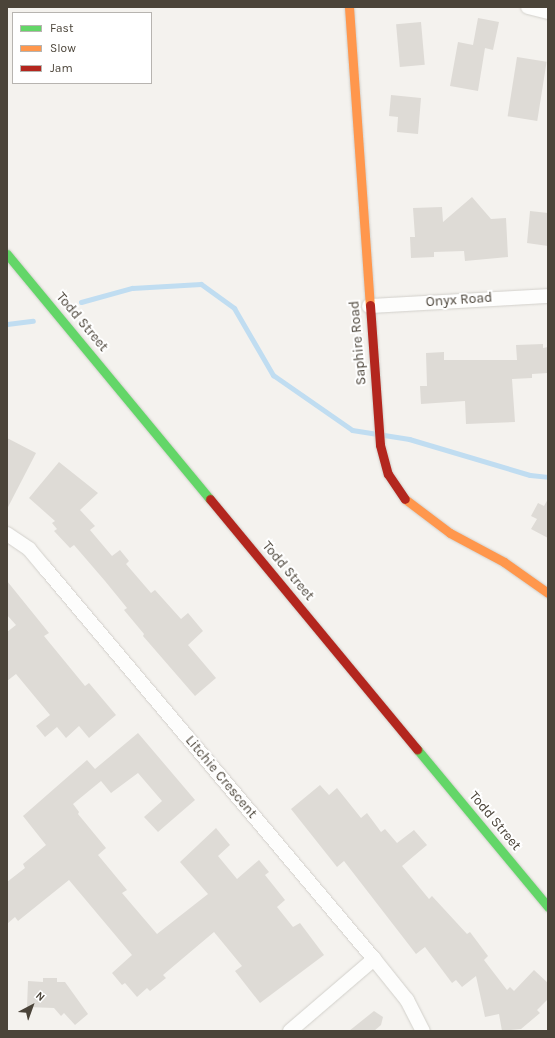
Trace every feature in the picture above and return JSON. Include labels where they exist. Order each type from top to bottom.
[{"type":"street","name":"Saphire Road","points":[[349,7],[380,445],[388,474],[401,495],[422,514],[450,533],[504,562],[548,593]]},
{"type":"street","points":[[528,7],[548,12]]},
{"type":"street","name":"Todd Street","points":[[7,254],[548,907]]},
{"type":"street","name":"Onyx Road","points":[[369,306],[548,296]]},
{"type":"street","name":"Litchie Crescent","points":[[7,534],[29,550],[45,568],[374,959],[407,1000],[423,1031]]},
{"type":"street","points":[[290,1031],[374,959]]},
{"type":"building","points":[[478,18],[499,22],[493,50],[485,48],[478,91],[450,86],[458,42],[473,45]]},
{"type":"building","points":[[421,22],[425,65],[400,67],[396,24]]},
{"type":"building","points":[[517,57],[547,62],[537,121],[508,116]]},
{"type":"building","points":[[391,95],[421,98],[418,134],[397,132],[398,117],[389,116]]},
{"type":"building","points":[[472,197],[491,219],[506,218],[508,257],[465,261],[464,251],[434,252],[434,257],[411,258],[410,237],[415,237],[413,208],[442,207],[443,222]]},
{"type":"building","points":[[530,211],[548,213],[548,246],[527,243]]},
{"type":"building","points":[[543,344],[543,348],[548,347],[548,373],[532,374],[532,378],[512,379],[515,422],[466,424],[465,401],[421,404],[420,386],[427,386],[426,353],[444,352],[444,360],[517,360],[516,345]]},
{"type":"building","points":[[7,438],[36,453],[7,509]]},
{"type":"building","points":[[59,462],[98,493],[80,510],[95,526],[90,530],[112,556],[120,550],[129,561],[126,564],[151,593],[155,590],[181,619],[188,613],[203,631],[188,645],[216,678],[195,696],[143,636],[144,634],[124,610],[127,608],[105,581],[74,545],[70,548],[54,531],[57,529],[52,523],[55,521],[29,498]]},
{"type":"building","points":[[548,499],[548,538],[531,529],[537,519],[531,516],[538,503],[544,506]]},
{"type":"building","points":[[7,581],[49,633],[44,636],[85,686],[89,683],[116,715],[89,738],[79,726],[66,738],[57,727],[45,737],[36,726],[50,715],[16,674],[7,681],[7,632],[16,625],[7,615]]},
{"type":"building","points":[[138,733],[195,800],[158,832],[144,817],[162,801],[138,773],[111,793],[101,781],[73,804],[79,812],[78,814],[106,848],[98,855],[127,890],[122,893],[157,934],[208,894],[180,862],[216,828],[230,845],[218,856],[237,879],[259,860],[269,872],[265,875],[285,900],[277,907],[293,927],[300,923],[324,955],[260,1003],[235,971],[242,966],[214,932],[163,975],[166,978],[150,991],[147,988],[137,997],[125,983],[122,985],[112,973],[132,955],[69,880],[18,921],[15,917],[7,924],[7,882],[25,868],[23,864],[46,845],[23,816],[87,760],[95,769]]},
{"type":"building","points":[[320,785],[329,795],[337,788],[361,818],[367,813],[381,832],[385,829],[397,843],[414,830],[427,845],[402,866],[429,899],[432,896],[467,934],[470,932],[488,956],[484,960],[507,990],[510,987],[514,991],[534,970],[548,983],[548,999],[537,1010],[540,1013],[521,1029],[502,1031],[499,1014],[485,1017],[476,976],[462,987],[456,980],[452,983],[425,947],[416,954],[344,861],[337,867],[291,809]]},
{"type":"building","points":[[43,978],[57,978],[57,982],[65,982],[88,1014],[75,1025],[64,1013],[61,1016],[54,1008],[27,1007],[28,981],[43,982]]},
{"type":"building","points":[[374,1011],[383,1017],[381,1025],[374,1031],[349,1031]]},
{"type":"waterway","points":[[81,302],[132,288],[201,284],[234,308],[273,375],[352,430],[409,439],[530,475],[548,477]]},
{"type":"waterway","points":[[7,324],[33,321]]},
{"type":"traffic: fast","points":[[7,254],[210,499]]},
{"type":"traffic: fast","points":[[417,749],[548,907]]},
{"type":"traffic: slow","points":[[349,7],[370,305]]},
{"type":"traffic: slow","points":[[405,499],[450,533],[504,562],[548,593]]},
{"type":"traffic: jam","points":[[370,305],[380,445],[388,474],[405,499]]},
{"type":"traffic: jam","points":[[210,499],[417,749]]}]
